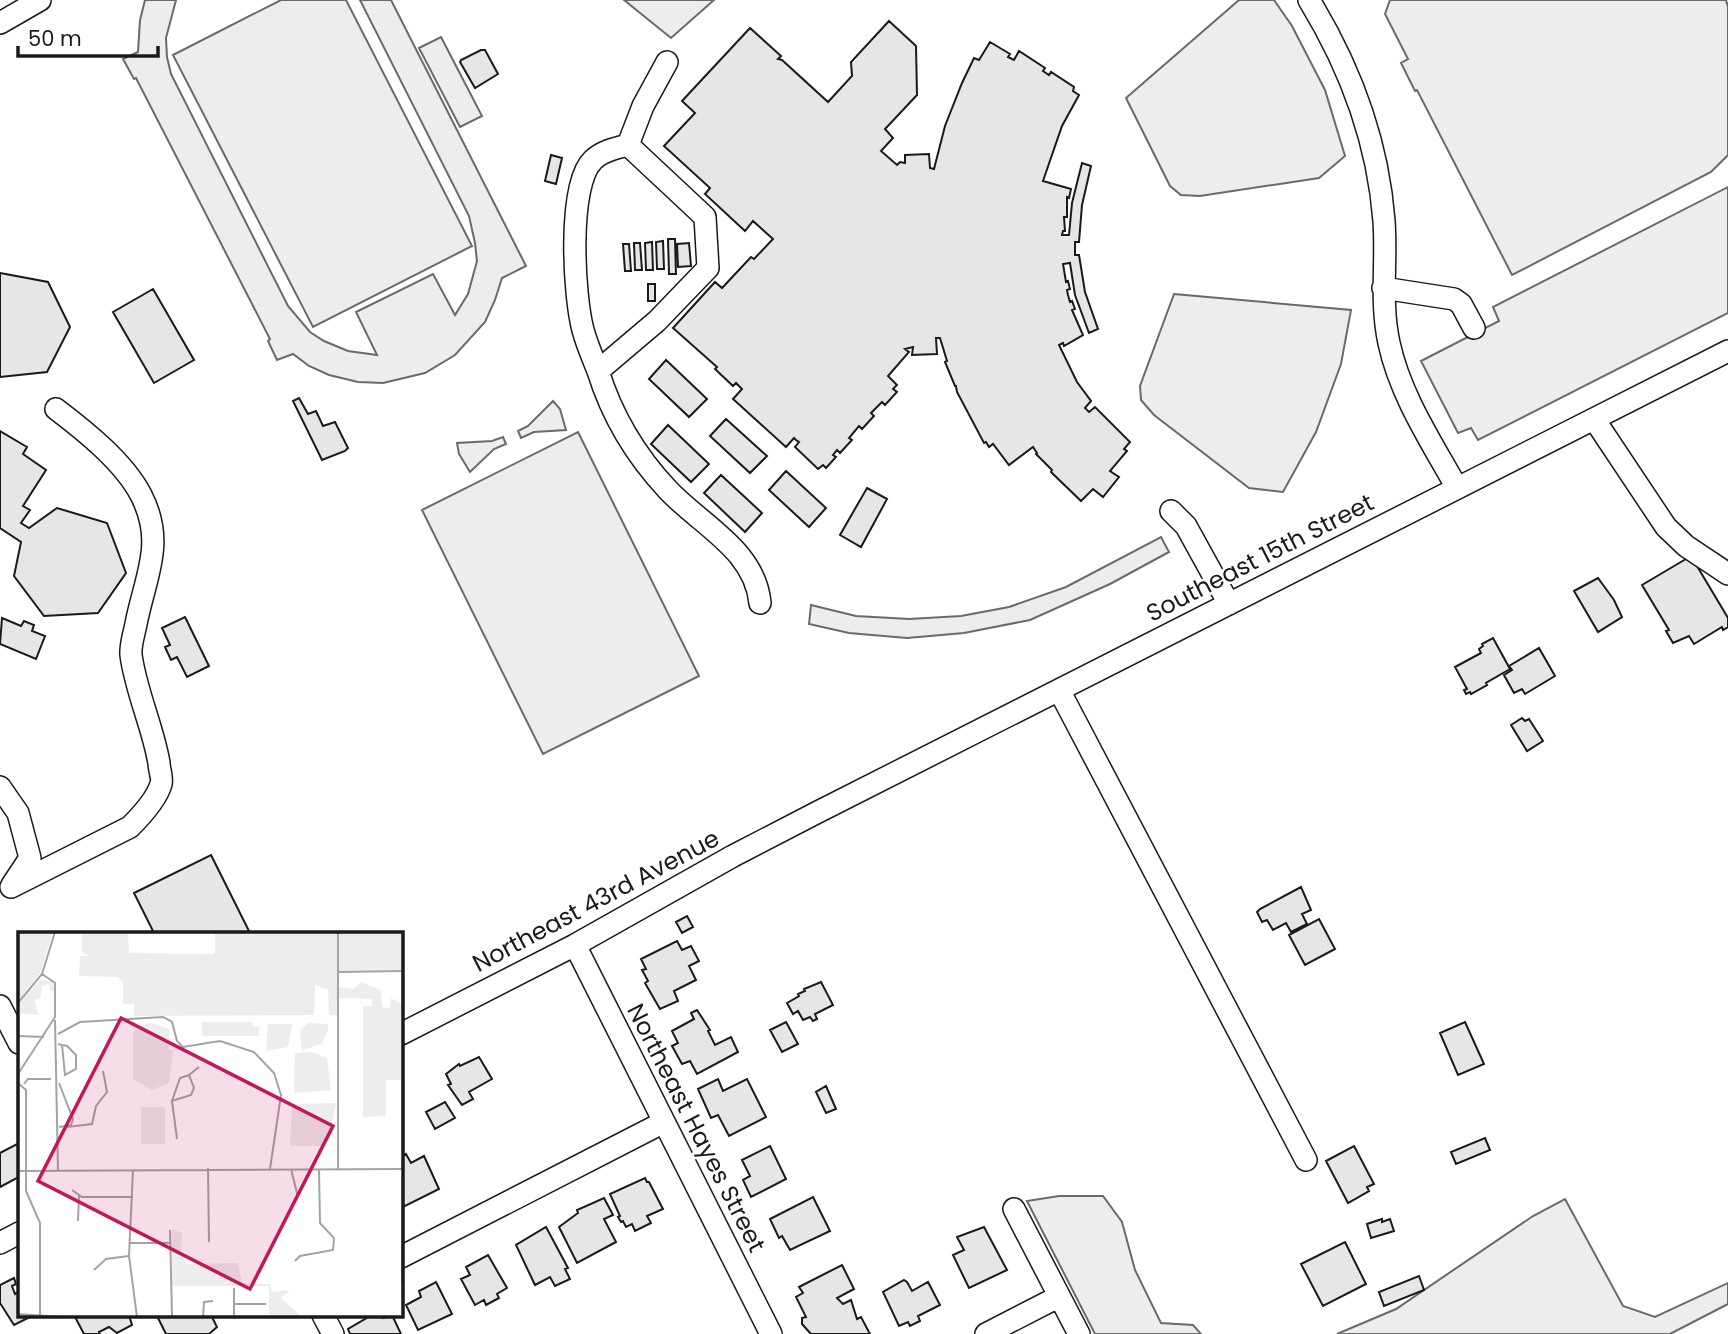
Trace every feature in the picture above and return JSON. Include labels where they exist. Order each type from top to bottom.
[{"type":"street","points":[[0,23],[40,0]]},
{"type":"street","points":[[1309,0],[1329,34],[1355,92],[1373,151],[1384,222],[1383,304],[1394,362],[1412,405],[1457,488]]},
{"type":"street","points":[[628,145],[643,106],[667,62]]},
{"type":"street","points":[[598,372],[657,321],[708,268],[705,217],[628,145]]},
{"type":"street","points":[[628,145],[603,153],[593,160],[584,172],[579,198],[575,258],[583,330],[606,398],[633,446],[669,491],[738,552],[759,589],[760,603]]},
{"type":"street","points":[[1382,288],[1454,299],[1461,304],[1474,328]]},
{"type":"street","name":"Southeast 15th Street","points":[[816,813],[1728,351]]},
{"type":"street","points":[[5,890],[130,827],[144,813],[162,783],[155,736],[139,691],[131,653],[138,615],[153,562],[152,527],[141,495],[117,464],[83,429],[56,409]]},
{"type":"street","points":[[1594,419],[1666,527],[1686,546],[1728,574]]},
{"type":"street","points":[[1171,511],[1186,526],[1229,604]]},
{"type":"street","points":[[1059,690],[1306,1160]]},
{"type":"street","points":[[0,787],[18,813],[30,858],[5,890]]},
{"type":"street","name":"Northeast 43rd Avenue","points":[[402,1033],[575,945],[733,856],[816,813]]},
{"type":"street","name":"Northeast Hayes Street","points":[[575,945],[771,1334]]},
{"type":"street","points":[[0,1006],[18,1041]]},
{"type":"street","points":[[402,1256],[664,1122]]},
{"type":"street","points":[[1014,1209],[1079,1334]]},
{"type":"street","points":[[0,1243],[18,1234]]},
{"type":"street","points":[[986,1334],[1058,1297]]},
{"type":"street","points":[[324,1316],[333,1334]]},
{"type":"shaded area","points":[[145,0],[176,0],[166,38],[171,74],[288,306],[310,332],[324,341],[348,351],[377,355],[356,312],[433,274],[455,315],[468,294],[477,261],[469,216],[360,0],[391,0],[526,266],[502,278],[485,322],[455,355],[425,373],[383,383],[358,382],[329,375],[309,366],[293,354],[277,360],[268,341],[270,339],[136,78],[134,79],[123,59],[138,52],[140,20]]},
{"type":"shaded area","points":[[281,0],[346,0],[472,246],[313,327],[173,55]]},
{"type":"shaded area","points":[[624,0],[714,0],[671,38]]},
{"type":"shaded area","points":[[1239,0],[1274,0],[1292,26],[1325,90],[1345,156],[1319,178],[1200,196],[1181,195],[1170,186],[1126,98]]},
{"type":"shaded area","points":[[1390,0],[1726,0],[1728,155],[1711,172],[1512,275],[1401,63],[1408,59],[1385,14]]},
{"type":"shaded area","points":[[441,37],[482,116],[460,127],[419,48]]},
{"type":"shaded area","points":[[1728,187],[1728,313],[1478,440],[1471,428],[1458,433],[1421,361],[1499,321],[1493,307]]},
{"type":"shaded area","points":[[1174,294],[1351,310],[1341,364],[1316,432],[1283,492],[1249,488],[1154,415],[1141,400],[1140,386]]},
{"type":"shaded area","points":[[553,401],[560,409],[566,430],[534,432],[521,438],[518,431],[528,426]]},
{"type":"shaded area","points":[[578,432],[699,676],[543,754],[422,510]]},
{"type":"shaded area","points":[[503,437],[506,444],[494,449],[470,472],[459,454],[457,443],[492,441]]},
{"type":"shaded area","points":[[1161,537],[1169,552],[1110,584],[1030,620],[964,633],[907,638],[849,633],[809,624],[811,605],[856,616],[909,619],[961,616],[1009,607],[1066,587]]},
{"type":"shaded area","points":[[1059,1196],[1103,1196],[1122,1222],[1135,1270],[1161,1323],[1193,1325],[1201,1334],[1095,1334],[1027,1201]]},
{"type":"shaded area","points":[[1565,1199],[1623,1306],[1655,1317],[1728,1283],[1728,1304],[1670,1334],[1337,1334],[1396,1309],[1533,1216]]},
{"type":"building","points":[[889,21],[916,46],[917,95],[885,129],[893,138],[881,151],[897,165],[900,162],[905,163],[905,155],[929,154],[930,168],[934,169],[945,126],[962,83],[974,58],[979,60],[990,42],[1010,54],[1008,57],[1014,60],[1019,51],[1045,68],[1043,71],[1049,75],[1051,72],[1074,87],[1073,91],[1079,95],[1062,126],[1043,181],[1071,189],[1069,198],[1067,197],[1067,217],[1064,217],[1065,231],[1062,235],[1069,235],[1072,203],[1082,163],[1091,166],[1082,205],[1079,242],[1075,242],[1075,255],[1079,255],[1085,292],[1098,329],[1089,333],[1075,295],[1070,263],[1063,264],[1070,289],[1067,290],[1068,295],[1075,309],[1072,310],[1083,335],[1064,346],[1063,343],[1059,345],[1077,382],[1091,401],[1085,408],[1089,412],[1095,407],[1130,442],[1124,449],[1127,451],[1110,471],[1119,477],[1103,497],[1093,489],[1081,501],[1051,472],[1033,447],[1009,465],[993,444],[989,447],[984,443],[957,392],[945,362],[947,361],[940,338],[936,338],[937,354],[912,355],[913,347],[905,349],[909,352],[888,376],[897,385],[893,389],[897,392],[885,405],[882,402],[871,413],[874,416],[862,429],[859,426],[849,438],[852,440],[840,453],[837,450],[833,455],[836,457],[826,468],[823,465],[818,469],[795,447],[799,442],[794,438],[786,447],[733,399],[742,389],[736,383],[733,386],[715,369],[717,367],[673,328],[715,282],[722,288],[751,257],[754,259],[773,239],[753,221],[745,231],[705,194],[710,188],[664,146],[695,113],[682,101],[750,28],[781,56],[778,59],[828,102],[852,76],[851,62]]},
{"type":"building","points":[[485,50],[498,74],[475,88],[460,62]]},
{"type":"building","points":[[551,155],[562,158],[556,184],[545,181]]},
{"type":"building","points":[[668,239],[675,239],[676,274],[669,274]]},
{"type":"building","points":[[663,241],[664,269],[657,269],[656,242]]},
{"type":"building","points":[[652,242],[653,270],[646,270],[645,243]]},
{"type":"building","points":[[634,243],[640,243],[642,270],[635,270]]},
{"type":"building","points":[[689,243],[691,266],[678,267],[677,244]]},
{"type":"building","points":[[623,244],[629,244],[631,271],[625,271]]},
{"type":"building","points":[[0,273],[48,282],[70,327],[47,372],[0,377]]},
{"type":"building","points":[[648,284],[655,284],[655,301],[648,301]]},
{"type":"building","points":[[153,289],[194,360],[154,383],[113,312]]},
{"type":"building","points":[[666,360],[707,399],[689,417],[649,379]]},
{"type":"building","points":[[299,398],[308,414],[316,411],[323,426],[335,422],[348,448],[345,451],[322,460],[293,401]]},
{"type":"building","points":[[726,419],[767,456],[750,473],[710,436]]},
{"type":"building","points":[[668,425],[709,464],[691,482],[651,444]]},
{"type":"building","points":[[0,431],[27,447],[23,454],[46,470],[23,506],[30,510],[21,523],[29,528],[57,508],[107,523],[126,573],[98,613],[44,616],[14,576],[21,542],[0,528]]},
{"type":"building","points":[[786,471],[826,508],[809,527],[769,490]]},
{"type":"building","points":[[721,475],[762,513],[745,532],[704,493]]},
{"type":"building","points":[[867,488],[887,499],[861,547],[840,535]]},
{"type":"building","points":[[1691,556],[1728,618],[1728,627],[1723,630],[1722,627],[1694,644],[1689,636],[1673,643],[1666,631],[1669,630],[1642,585]]},
{"type":"building","points":[[1598,578],[1622,617],[1598,632],[1574,591]]},
{"type":"building","points":[[185,617],[209,666],[187,677],[177,657],[171,660],[165,647],[170,645],[162,628]]},
{"type":"building","points":[[2,618],[21,626],[24,621],[34,625],[32,631],[45,636],[36,659],[0,644]]},
{"type":"building","points":[[1493,638],[1510,669],[1486,683],[1487,685],[1466,694],[1464,690],[1467,689],[1455,667],[1481,653],[1479,649],[1482,644]]},
{"type":"building","points":[[1539,648],[1555,676],[1525,694],[1522,689],[1514,693],[1504,675],[1512,670],[1509,666]]},
{"type":"building","points":[[1522,718],[1525,721],[1529,719],[1543,741],[1527,751],[1511,725]]},
{"type":"building","points":[[211,855],[250,932],[154,932],[134,893]]},
{"type":"building","points":[[1301,887],[1311,910],[1302,914],[1307,924],[1291,932],[1286,923],[1273,930],[1267,920],[1262,922],[1257,912],[1260,909]]},
{"type":"building","points":[[687,916],[693,927],[682,933],[676,922]]},
{"type":"building","points":[[1319,919],[1335,949],[1305,965],[1289,935]]},
{"type":"building","points":[[677,941],[682,950],[691,946],[699,961],[689,966],[696,980],[674,991],[678,1001],[660,1009],[645,983],[648,981],[642,970],[646,969],[641,959]]},
{"type":"building","points":[[821,982],[833,1005],[815,1014],[817,1019],[813,1021],[810,1017],[803,1020],[798,1011],[793,1014],[787,1003],[799,996],[804,989]]},
{"type":"building","points":[[697,1010],[710,1030],[708,1031],[715,1045],[731,1037],[738,1052],[697,1074],[690,1061],[682,1064],[672,1046],[678,1043],[672,1031],[694,1019],[691,1013]]},
{"type":"building","points":[[786,1022],[798,1044],[782,1052],[770,1030]]},
{"type":"building","points":[[1465,1022],[1484,1064],[1458,1075],[1440,1033]]},
{"type":"building","points":[[479,1057],[492,1079],[469,1092],[473,1099],[462,1105],[448,1085],[451,1084],[446,1074],[459,1064],[460,1066]]},
{"type":"building","points":[[718,1079],[723,1091],[747,1079],[766,1117],[729,1136],[718,1115],[711,1118],[698,1089]]},
{"type":"building","points":[[826,1086],[836,1109],[826,1113],[816,1092]]},
{"type":"building","points":[[445,1102],[455,1118],[435,1129],[426,1112]]},
{"type":"building","points":[[1485,1138],[1490,1150],[1456,1164],[1451,1152]]},
{"type":"building","points":[[17,1144],[18,1146],[18,1178],[0,1187],[0,1153]]},
{"type":"building","points":[[770,1146],[786,1179],[751,1197],[743,1180],[750,1176],[742,1160]]},
{"type":"building","points":[[1354,1146],[1374,1184],[1367,1187],[1369,1191],[1348,1203],[1326,1161]]},
{"type":"building","points":[[406,1154],[411,1163],[424,1156],[439,1189],[402,1208],[402,1156]]},
{"type":"building","points":[[645,1178],[663,1209],[647,1216],[651,1223],[635,1231],[632,1224],[626,1227],[623,1221],[621,1222],[610,1194]]},
{"type":"building","points":[[813,1197],[830,1231],[790,1250],[782,1236],[779,1238],[770,1219]]},
{"type":"building","points":[[604,1198],[613,1215],[604,1219],[616,1242],[577,1263],[559,1227],[578,1213],[577,1210]]},
{"type":"building","points":[[1382,1219],[1382,1222],[1390,1219],[1394,1231],[1371,1238],[1367,1224]]},
{"type":"building","points":[[546,1227],[568,1268],[565,1269],[570,1279],[555,1286],[550,1277],[535,1285],[516,1245]]},
{"type":"building","points":[[984,1227],[1007,1270],[969,1288],[953,1255],[964,1250],[957,1237]]},
{"type":"building","points":[[1345,1242],[1366,1284],[1323,1306],[1301,1264]]},
{"type":"building","points":[[488,1255],[507,1288],[497,1294],[499,1298],[486,1305],[484,1300],[475,1305],[461,1279],[470,1275],[466,1267]]},
{"type":"building","points":[[842,1265],[854,1289],[837,1298],[843,1304],[851,1300],[857,1319],[861,1317],[870,1334],[811,1334],[802,1324],[802,1318],[806,1317],[796,1297],[803,1293],[799,1287]]},
{"type":"building","points":[[1419,1276],[1424,1290],[1384,1306],[1379,1292]]},
{"type":"building","points":[[14,1278],[16,1284],[12,1286],[15,1294],[18,1292],[18,1316],[32,1316],[14,1325],[0,1303],[0,1285]]},
{"type":"building","points":[[904,1280],[912,1291],[928,1282],[940,1305],[918,1316],[920,1321],[910,1326],[908,1322],[899,1326],[883,1292]]},
{"type":"building","points":[[436,1282],[452,1314],[418,1330],[406,1305],[421,1297],[419,1291]]},
{"type":"building","points":[[75,1316],[129,1316],[132,1325],[117,1333],[109,1327],[99,1332],[100,1334],[84,1334]]},
{"type":"building","points":[[212,1316],[217,1327],[209,1334],[166,1334],[158,1318]]},
{"type":"building","points":[[370,1316],[392,1316],[401,1334],[350,1334],[348,1329]]}]
